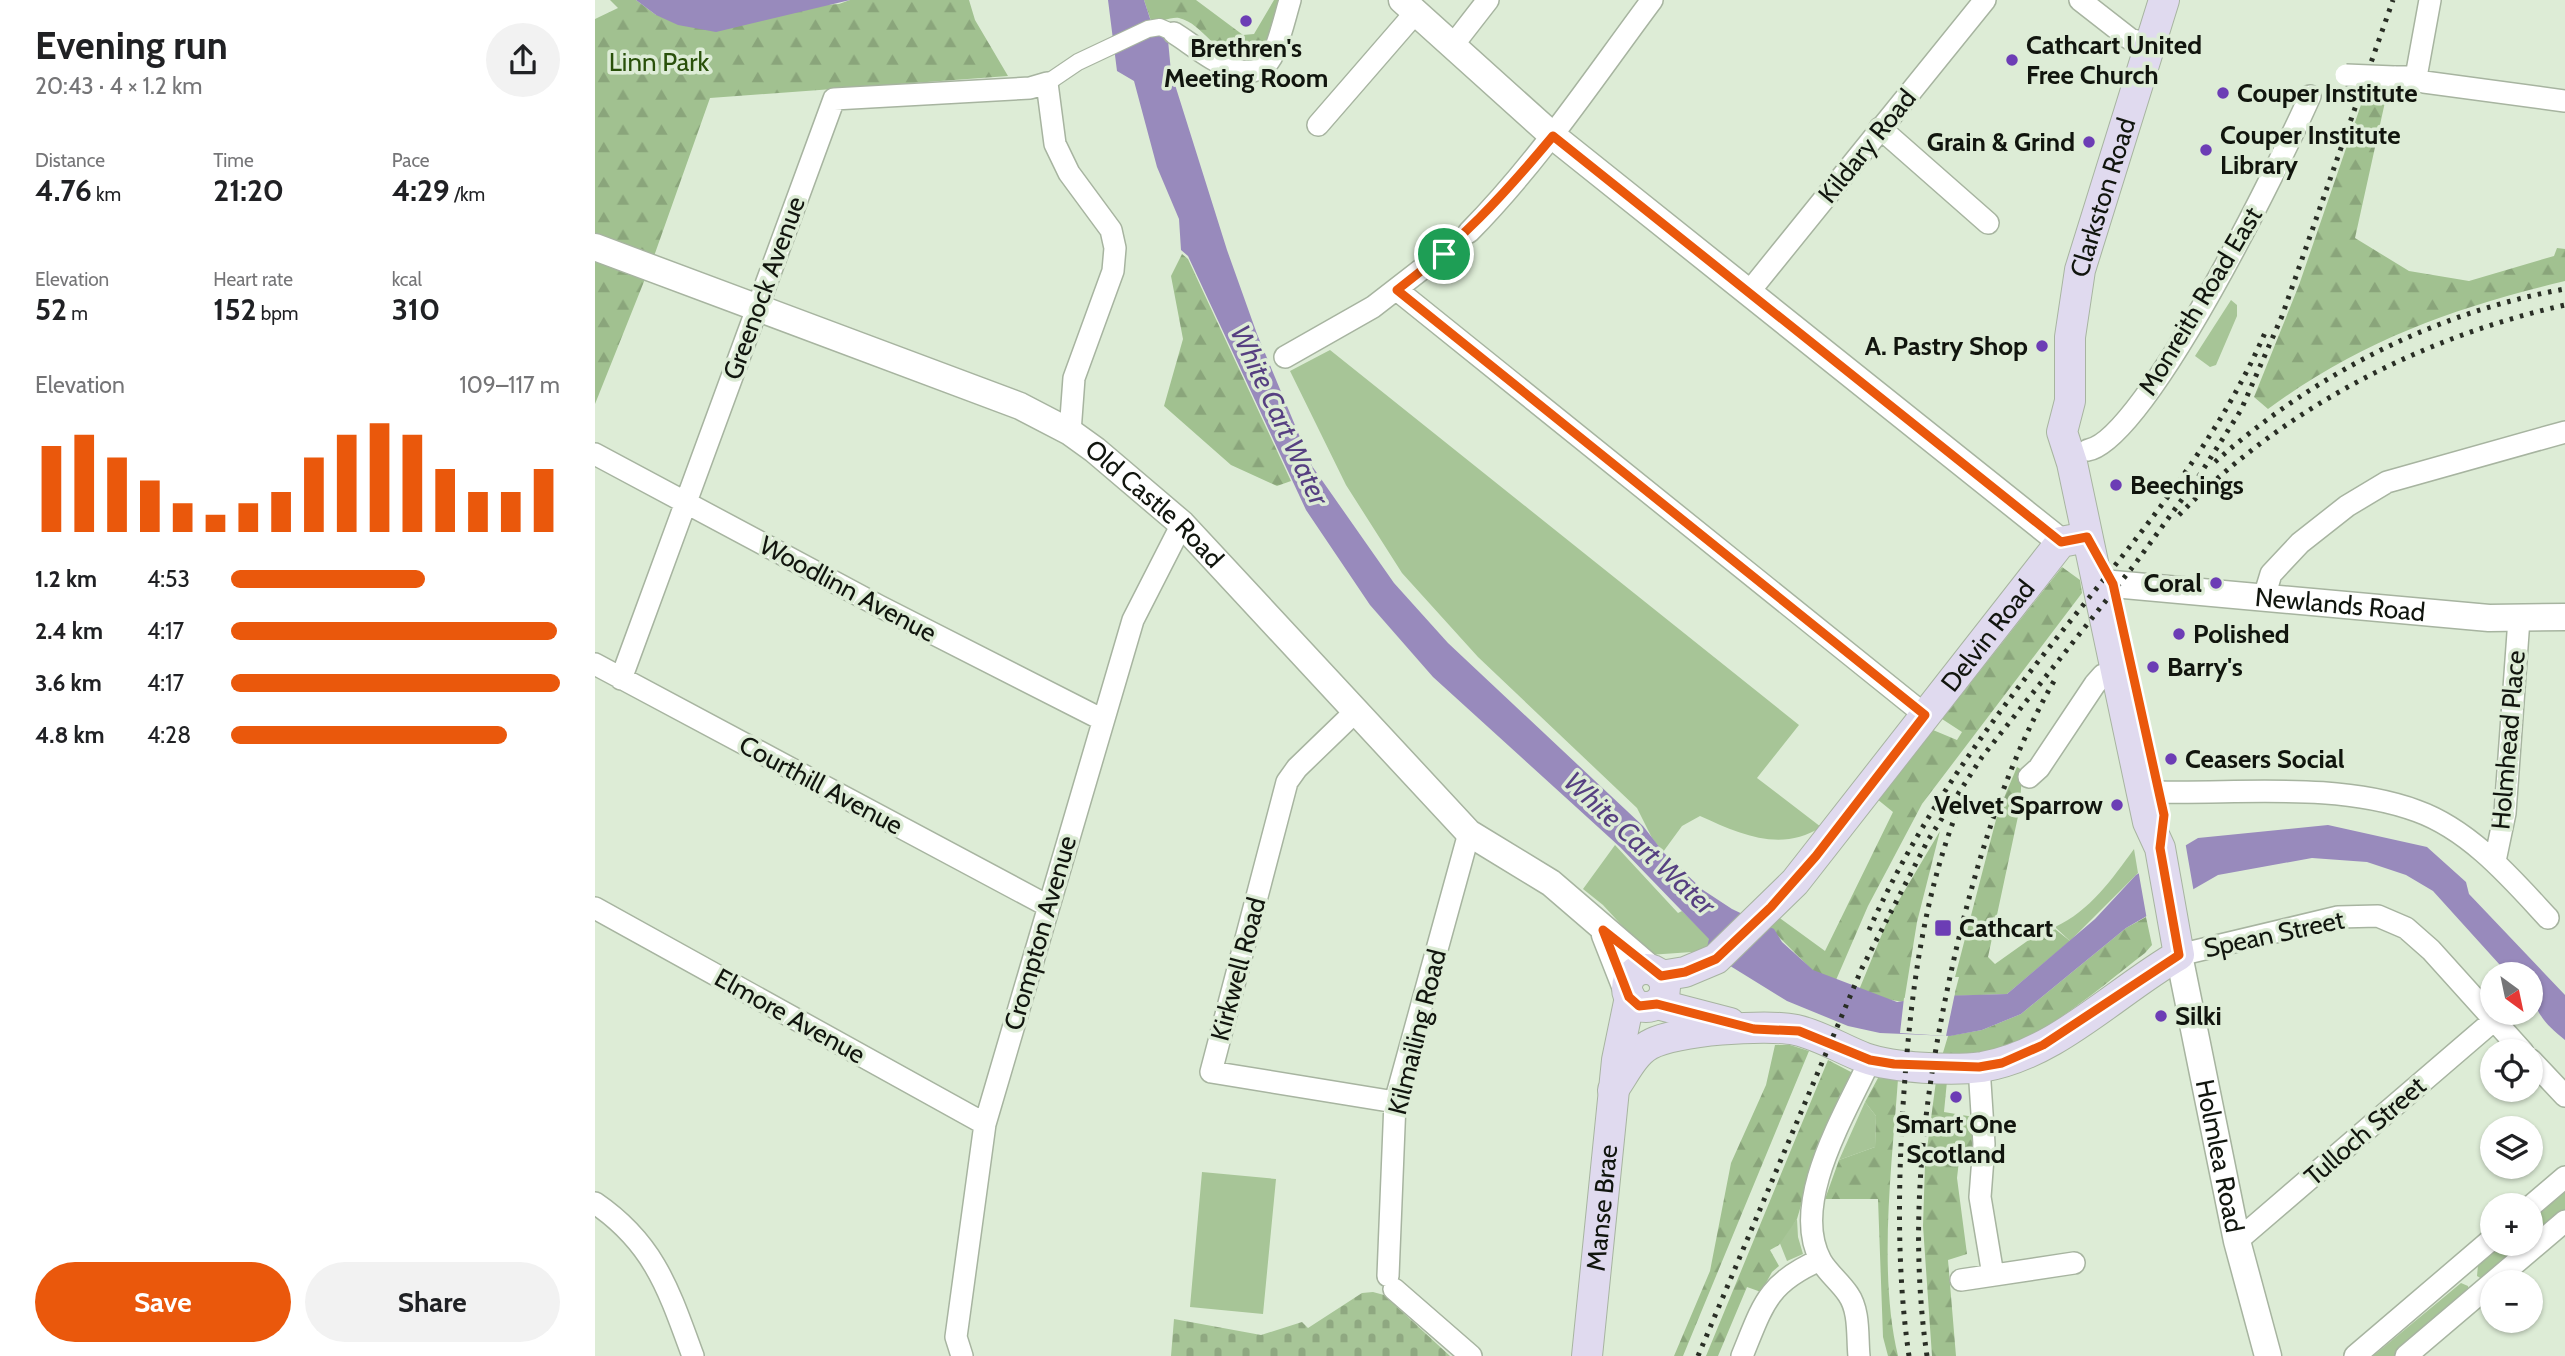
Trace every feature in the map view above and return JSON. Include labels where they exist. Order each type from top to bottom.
[{"type":"main road","name":"Clarkston Road","points":[[2158,819],[2116,671],[2074,539],[2062,432],[2070,401],[2070,337],[2080,270],[2164,0]]},
{"type":"main road","name":"Clarkston Road","points":[[2070,401],[2088,450],[2158,819]]},
{"type":"main road","name":"Clarkston Road","points":[[2074,539],[2113,584]]},
{"type":"main road","name":"Delvin Road","points":[[1646,991],[1709,961],[1771,907],[1810,864],[1925,715],[2074,539]]},
{"type":"main road","points":[[2158,819],[2177,940]]},
{"type":"main road","name":"Old Castle Road","points":[[1646,991],[1741,1025],[1799,1031],[1870,1060],[1894,1064],[1979,1067],[2002,1063],[2043,1045],[2177,940]]},
{"type":"main road","points":[[1709,961],[1701,974],[1706,1000],[1741,1025]]},
{"type":"main road","name":"Manse Brae","points":[[1587,1356],[1617,1060],[1646,991]]},
{"type":"main road","name":"Old Castle Road","points":[[1613,1090],[1636,1056],[1649,1045],[1679,1034],[1741,1025]]},
{"type":"street","points":[[1070,432],[1074,378],[1113,271],[1115,248],[1111,230],[1069,173],[1055,144],[1047,83],[1078,62],[1167,30],[1222,65],[1241,71],[1256,71],[1266,64],[1273,54],[1290,0]]},
{"type":"street","points":[[1453,45],[1488,0]]},
{"type":"street","points":[[1285,357],[1345,324],[1397,290],[1461,239],[1507,192],[1553,136],[1652,0]]},
{"type":"street","name":"Kildary Road","points":[[1749,292],[1985,0]]},
{"type":"street","points":[[2080,0],[2130,39],[2151,45]]},
{"type":"street","points":[[2416,76],[2430,0]]},
{"type":"street","points":[[1318,125],[1409,6],[1553,136],[1749,292],[2074,539]]},
{"type":"street","points":[[2346,75],[2416,76],[2424,82],[2565,101]]},
{"type":"street","name":"Greenock Avenue","points":[[621,678],[834,99],[1030,88],[1047,83]]},
{"type":"street","name":"Monreith Road East","points":[[2088,450],[2106,443],[2116,433],[2172,355],[2215,285],[2262,199],[2310,96]]},
{"type":"street","points":[[1881,128],[1988,223]]},
{"type":"street","name":"Old Castle Road","points":[[595,247],[1020,406],[1070,432],[1182,524],[1469,833],[1551,883],[1603,930],[1646,991]]},
{"type":"street","points":[[1397,290],[1925,715]]},
{"type":"street","points":[[2264,597],[2271,574],[2301,543],[2347,506],[2387,482],[2565,432]]},
{"type":"street","name":"Woodlinn Avenue","points":[[595,454],[1103,720]]},
{"type":"street","name":"Crompton Avenue","points":[[962,1356],[956,1337],[985,1125],[1135,615],[1182,524]]},
{"type":"street","name":"Newlands Road","points":[[2113,584],[2519,619],[2565,618]]},
{"type":"street","name":"Holmhead Place","points":[[2495,861],[2505,813],[2519,619]]},
{"type":"street","name":"Courthill Avenue","points":[[595,664],[1048,906]]},
{"type":"street","points":[[2029,777],[2039,768],[2095,684],[2103,676],[2116,671]]},
{"type":"street","name":"Kirkwell Road","points":[[1356,711],[1297,768],[1287,782],[1211,1072],[1395,1102]]},
{"type":"street","points":[[2158,819],[2330,792],[2418,811],[2469,841],[2495,861],[2548,918]]},
{"type":"street","name":"Kilmailing Road","points":[[1469,833],[1395,1102],[1391,1282],[1471,1356]]},
{"type":"street","name":"Elmore Avenue","points":[[595,908],[985,1125]]},
{"type":"street","name":"Spean Street","points":[[2177,940],[2338,918],[2378,916],[2406,929],[2431,950],[2480,1006]]},
{"type":"street","name":"Holmlea Road","points":[[2177,940],[2237,1241],[2268,1356]]},
{"type":"street","name":"Tulloch Street","points":[[2237,1241],[2487,1026]]},
{"type":"street","name":"Spean Street","points":[[2498,1026],[2510,1039]]},
{"type":"street","points":[[1859,1356],[1855,1308],[1820,1260],[1813,1232],[1811,1202],[1821,1169],[1870,1060]]},
{"type":"street","points":[[1979,1067],[1984,1144],[1980,1196],[1993,1275]]},
{"type":"street","points":[[2543,1073],[2565,1096]]},
{"type":"street","points":[[2543,1196],[2565,1177]]},
{"type":"street","points":[[595,1203],[635,1236],[653,1258],[667,1286],[693,1356]]},
{"type":"street","points":[[2406,1356],[2565,1221]]},
{"type":"street","points":[[2355,1356],[2480,1249]]},
{"type":"street","points":[[1742,1356],[1769,1294],[1791,1273],[1820,1260]]},
{"type":"street","points":[[1961,1280],[2074,1263]]},
{"type":"green space","name":"Linn Park","points":[[610,0],[636,0],[656,15],[839,4],[850,0],[969,0],[975,20],[1008,76],[710,98],[653,259],[595,235],[595,19],[618,8]]},
{"type":"green space","points":[[1144,0],[1196,0],[1243,35],[1254,34],[1274,0],[1279,0],[1266,45],[1250,57],[1227,52],[1188,21],[1179,18],[1152,24]]},
{"type":"green space","points":[[2364,96],[2385,102],[2355,238],[2409,271],[2469,281],[2554,256],[2557,248],[2565,249],[2565,281],[2485,303],[2410,329],[2338,364],[2268,409],[2254,397],[2299,285]]},
{"type":"green space","points":[[1182,254],[1188,259],[1291,481],[1277,486],[1231,465],[1164,406],[1183,339],[1171,276]]},
{"type":"green space","points":[[595,256],[647,274],[595,404]]},
{"type":"green space","points":[[2231,300],[2237,305],[2237,316],[2216,365],[2210,367],[2195,356]]},
{"type":"green space","points":[[1330,350],[1799,725],[1757,778],[1821,827],[1806,835],[1776,840],[1745,834],[1700,816],[1682,826],[1663,852],[1652,838],[1637,808],[1478,657],[1402,573],[1346,485],[1290,371]]},
{"type":"green space","points":[[2062,567],[2080,580],[2082,593],[1922,804],[1868,906],[1836,980],[1813,971],[1768,926],[1777,916],[1825,951],[1893,812],[1877,799],[1933,730],[1957,740],[1962,732],[1942,719]]},
{"type":"green space","points":[[2017,767],[2022,770],[2020,807],[1988,957],[1995,964],[2050,925],[2070,941],[2007,994],[1954,996],[1959,977],[1955,977],[1998,812]]},
{"type":"green space","points":[[1940,831],[1917,922],[1904,1002],[1878,998],[1859,990],[1889,917]]},
{"type":"green space","points":[[1615,845],[1678,913],[1682,911],[1710,939],[1706,951],[1649,955],[1603,905],[1583,889]]},
{"type":"green space","points":[[2134,849],[2138,873],[2070,941],[2055,927],[2090,903]]},
{"type":"green space","points":[[2146,917],[2152,945],[2064,1015],[2003,1048],[1977,1054],[1942,1056],[1948,1036],[1982,1030],[2021,1014],[2126,928]]},
{"type":"green space","points":[[1775,1045],[1790,1045],[1809,1051],[1683,1356],[1674,1356],[1710,1271],[1731,1163],[1766,1085]]},
{"type":"green space","points":[[1828,1060],[1851,1072],[1851,1077],[1814,1161],[1797,1219],[1779,1245],[1770,1250],[1779,1266],[1772,1272],[1761,1292],[1747,1287],[1718,1356],[1706,1356]]},
{"type":"green space","points":[[1878,1078],[1898,1079],[1890,1182],[1888,1254],[1892,1324],[1898,1356],[1888,1356],[1883,1337],[1878,1199],[1825,1199],[1839,1160],[1875,1147],[1876,1116],[1865,1102]]},
{"type":"green space","points":[[1936,1081],[1947,1081],[1944,1112],[1974,1117],[1975,1152],[1960,1152],[1957,1178],[1967,1254],[1948,1260],[1956,1356],[1932,1356],[1923,1226],[1925,1164]]},
{"type":"green space","points":[[1865,1102],[1876,1116],[1875,1147],[1839,1160]]},
{"type":"green space","points":[[1202,1172],[1276,1179],[1263,1314],[1190,1307]]},
{"type":"green space","points":[[2565,1192],[2565,1212],[2543,1231],[2543,1211]]},
{"type":"green space","points":[[1797,1219],[1803,1254],[1787,1261],[1779,1241]]},
{"type":"green space","points":[[2489,1256],[2512,1256],[2494,1270],[2480,1270],[2480,1278],[2477,1276],[2478,1265]]},
{"type":"green space","points":[[2461,1283],[2468,1286],[2469,1293],[2398,1356],[2373,1356]]},
{"type":"green space","points":[[1362,1293],[1384,1295],[1450,1356],[1171,1356],[1174,1319],[1261,1335],[1302,1322],[1308,1328]]},
{"type":"water","points":[[636,0],[850,0],[716,32],[678,25],[656,15]]},
{"type":"water","name":"White Cart Water","points":[[1108,0],[1144,0],[1155,34],[1168,40],[1171,72],[1227,250],[1257,334],[1312,466],[1394,583],[1448,643],[1643,826],[1664,853],[1703,890],[1732,909],[1774,929],[1782,942],[1813,970],[1897,1002],[1939,996],[2007,994],[2095,919],[2136,875],[2198,838],[2328,825],[2427,847],[2466,882],[2469,894],[2534,962],[2497,962],[2433,891],[2406,875],[2367,862],[2312,858],[2218,875],[2126,928],[2021,1014],[1982,1030],[1950,1036],[1880,1033],[1848,1026],[1787,1001],[1706,951],[1709,939],[1620,847],[1433,677],[1370,605],[1306,510],[1188,256],[1181,250],[1179,219],[1157,167],[1134,81],[1117,71]]},
{"type":"water","points":[[2543,972],[2565,995],[2565,1040],[2543,1019]]},
{"type":"pier","points":[[2185,841],[2194,893],[2147,920],[2138,869]]},
{"type":"pier","points":[[1955,993],[1946,1036],[1900,1033],[1904,998]]},
{"type":"railway","points":[[1698,1356],[1862,968],[1928,840],[1982,757],[2135,564],[2199,476],[2241,410],[2282,316],[2393,0]]},
{"type":"railway","points":[[2215,462],[2293,402],[2378,352],[2469,314],[2517,299],[2565,289]]},
{"type":"railway","points":[[2179,515],[2219,477],[2263,442],[2308,410],[2357,382],[2458,336],[2565,305]]},
{"type":"railway","points":[[1869,930],[1906,857],[1948,787],[2019,687],[2137,538],[2195,458],[2246,373],[2267,328]]},
{"type":"railway","points":[[1927,1356],[1921,1304],[1919,1202],[1928,1101],[1945,1001],[1965,915],[1995,812],[2022,745],[2054,681]]},
{"type":"railway","points":[[1909,1356],[1902,1294],[1900,1169],[1910,1026],[1928,908],[1964,794]]},
{"type":"place","name":"Brethren's Meeting Room","points":[[1246,21]]},
{"type":"place","name":"Cathcart United Free Church","points":[[2012,60]]},
{"type":"place","name":"Couper Institute","points":[[2223,93]]},
{"type":"place","name":"Grain & Grind","points":[[2089,142]]},
{"type":"place","name":"Couper Institute Library","points":[[2206,150]]},
{"type":"place","name":"A. Pastry Shop","points":[[2042,346]]},
{"type":"place","name":"Beechings","points":[[2116,485]]},
{"type":"place","name":"Coral","points":[[2216,583]]},
{"type":"place","name":"Polished","points":[[2179,634]]},
{"type":"place","name":"Barry's","points":[[2153,667]]},
{"type":"place","name":"Ceasers Social","points":[[2171,759]]},
{"type":"place","name":"Velvet Sparrow","points":[[2117,805]]},
{"type":"place","name":"Cathcart","points":[[1943,928]]},
{"type":"place","name":"Silki","points":[[2161,1016]]},
{"type":"place","name":"Smart One Scotland","points":[[1956,1097]]},
{"type":"route","points":[[1553,136],[2061,542],[2087,537],[2113,584],[2164,815],[2160,848],[2179,955],[2043,1045],[2002,1063],[1979,1067],[1894,1064],[1870,1060],[1799,1031],[1754,1029],[1657,1004],[1645,1007],[1633,1002],[1603,930],[1661,976],[1685,972],[1716,959],[1795,882],[1925,715],[1397,290],[1444,254],[1507,192],[1553,136]]}]
